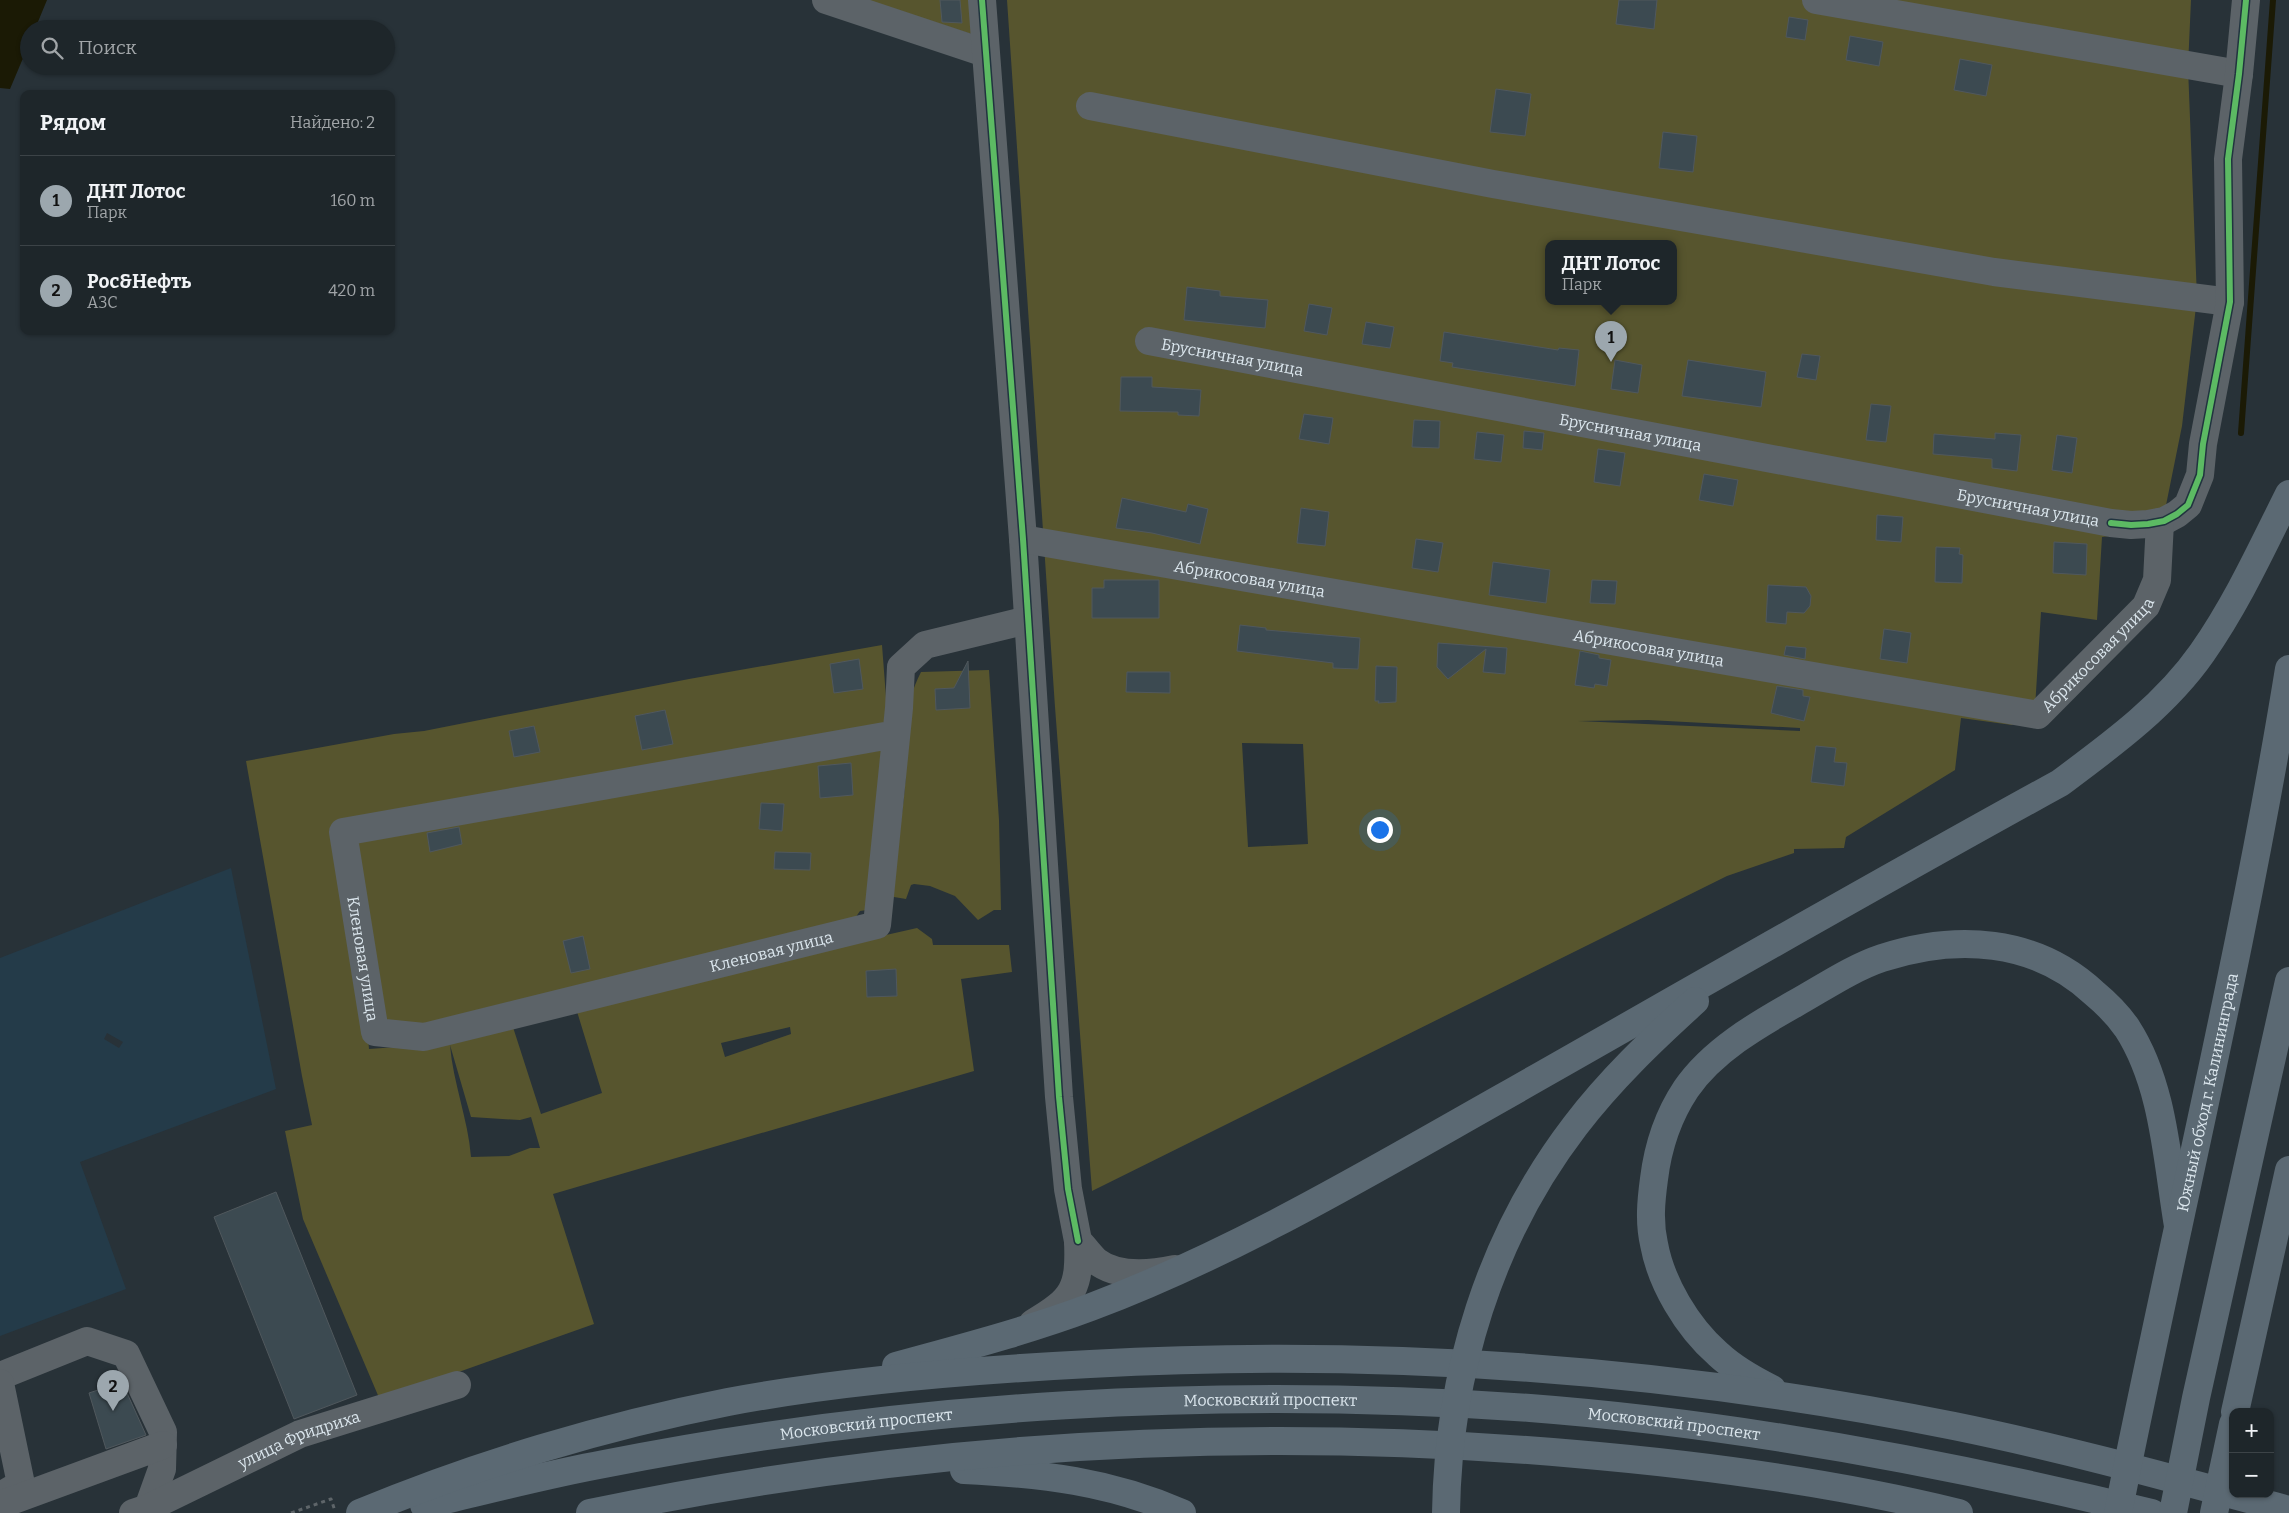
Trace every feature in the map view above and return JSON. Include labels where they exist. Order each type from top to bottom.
[{"type":"highway","points":[[811,1390],[1015,1333],[1092,1307],[1182,1268],[1276,1222],[1437,1135],[2060,783],[2112,745],[2158,704],[2201,655],[2241,592],[2289,494]]},
{"type":"highway","name":"Южный обход г. Калининграда","points":[[2118,1513],[2147,1366],[2244,918],[2289,669]]},
{"type":"highway","points":[[1790,1398],[1746,1376],[1716,1353],[1676,1300],[1662,1271],[1654,1245],[1650,1219],[1655,1165],[1670,1115],[1687,1087],[1709,1063],[1769,1018],[1841,978],[1880,959],[1920,948],[1978,945],[2012,948],[2035,954],[2057,965],[2083,982],[2106,1004],[2126,1028],[2141,1057],[2153,1090],[2160,1120],[2178,1226]]},
{"type":"highway","points":[[1446,1511],[1447,1471],[1452,1425],[1470,1332],[1481,1300],[1508,1236],[1539,1178],[1575,1126],[1614,1080],[1670,1024],[1731,968]]},
{"type":"highway","points":[[2172,1513],[2200,1378],[2289,981]]},
{"type":"highway","points":[[2238,1399],[2289,1170]]},
{"type":"highway","points":[[2274,1238],[2289,1209]]},
{"type":"highway","points":[[360,1513],[464,1474],[611,1429],[732,1402],[811,1390],[913,1378],[1043,1366],[1158,1360],[1296,1358],[1422,1361],[1548,1369],[1654,1379],[1790,1398],[1956,1426],[2049,1447],[2289,1510]]},
{"type":"highway","name":"Московский проспект","points":[[389,1513],[603,1464],[836,1428],[967,1413],[1105,1403],[1316,1400],[1530,1408],[1713,1428],[1895,1456],[1998,1476],[2152,1513]]},
{"type":"highway","points":[[590,1513],[693,1492],[857,1468],[1014,1451],[1184,1441],[1273,1440],[1421,1443],[1525,1449],[1690,1466],[1824,1485],[1902,1499],[1959,1513]]},
{"type":"highway","points":[[2214,1513],[2229,1443]]},
{"type":"highway","points":[[857,1468],[963,1470],[1058,1478],[1109,1486],[1182,1513]]},
{"type":"street","points":[[826,0],[985,53]]},
{"type":"street","points":[[982,0],[1028,620],[1059,1097],[1068,1189],[1078,1241],[1079,1270],[1072,1293],[1056,1309],[1015,1333]]},
{"type":"street","points":[[1816,0],[2239,74]]},
{"type":"street","points":[[2160,522],[2177,514],[2188,505],[2200,474],[2203,444],[2230,302],[2228,159],[2246,0]]},
{"type":"street","points":[[1090,106],[1493,184],[1994,272],[2230,302]]},
{"type":"street","name":"Брусничная улица","points":[[1149,341],[2111,523],[2131,525],[2160,522]]},
{"type":"street","name":"Абрикосовая улица","points":[[1022,539],[2038,715],[2146,606],[2157,580],[2160,522]]},
{"type":"street","name":"Кленовая улица","points":[[896,734],[343,832],[375,1032],[424,1037],[877,925],[896,734],[901,667],[925,644],[1028,620]]},
{"type":"street","points":[[1078,1241],[1097,1262],[1122,1272],[1148,1274],[1182,1268]]},
{"type":"street","points":[[0,1376],[87,1342],[126,1354],[163,1432],[162,1469],[140,1510]]},
{"type":"street","points":[[0,1383],[21,1484],[0,1496]]},
{"type":"street","name":"улица Фридриха","points":[[140,1510],[300,1434],[457,1384]]},
{"type":"street","points":[[0,1505],[163,1445]]},
{"type":"path","points":[[291,1513],[332,1499],[336,1513]]},
{"type":"shaded area","points":[[0,0],[47,0],[39,20],[20,20],[20,65],[10,89],[0,88]]},
{"type":"shaded area","points":[[854,0],[973,0],[975,35]]},
{"type":"shaded area","points":[[1007,0],[2191,0],[2188,67],[2197,298],[2182,426],[2161,530],[2102,537],[2097,620],[2041,612],[2035,708],[2012,725],[1961,718],[1955,770],[1846,837],[1844,848],[1794,849],[1794,853],[1727,876],[1092,1191],[1055,707]],"holes":[[[1648,720],[1800,728],[1800,731],[1578,721]],[[1242,743],[1303,744],[1308,844],[1248,847]]]},
{"type":"shaded area","points":[[882,645],[888,723],[339,824],[363,982],[369,1049],[410,1046],[511,1021],[541,1114],[602,1093],[575,1005],[917,928],[932,939],[933,945],[1009,945],[1012,972],[961,979],[974,1071],[553,1194],[594,1324],[380,1400],[303,1219],[285,1131],[312,1125],[246,761],[394,734],[424,731],[689,679]],"holes":[[[790,1027],[791,1034],[725,1057],[721,1043]],[[450,1045],[471,1117],[520,1120],[531,1117],[540,1148],[530,1148],[509,1156],[471,1157]]]},
{"type":"shaded area","points":[[989,670],[999,820],[1001,910],[994,910],[978,920],[955,896],[930,886],[911,885],[906,899],[888,896],[902,813],[908,714],[914,687],[921,672]]},
{"type":"shaded area","points":[[890,749],[867,910],[860,911],[848,928],[423,1031],[386,1027],[351,850],[360,833]]},
{"type":"shaded area","points":[[231,868],[276,1089],[80,1162],[126,1289],[0,1336],[0,958]],"holes":[[[107,1033],[123,1042],[119,1048],[104,1039]]]},
{"type":"building","points":[[940,0],[960,0],[962,23],[942,22]]},
{"type":"building","points":[[1619,0],[1657,0],[1654,29],[1616,24]]},
{"type":"building","points":[[1789,17],[1808,20],[1805,40],[1786,37]]},
{"type":"building","points":[[1850,36],[1883,42],[1879,66],[1846,60]]},
{"type":"building","points":[[1960,59],[1992,65],[1986,96],[1954,90]]},
{"type":"building","points":[[1496,89],[1531,94],[1525,136],[1490,132]]},
{"type":"building","points":[[1663,132],[1697,136],[1693,172],[1659,168]]},
{"type":"building","points":[[1187,287],[1220,291],[1220,296],[1268,300],[1265,328],[1184,320]]},
{"type":"building","points":[[1309,304],[1332,308],[1327,335],[1304,331]]},
{"type":"building","points":[[1366,322],[1394,327],[1390,348],[1362,344]]},
{"type":"building","points":[[1444,332],[1558,350],[1559,348],[1579,350],[1575,386],[1452,367],[1453,363],[1440,361]]},
{"type":"building","points":[[1802,354],[1820,356],[1816,380],[1797,377]]},
{"type":"building","points":[[1615,360],[1642,365],[1638,393],[1611,389]]},
{"type":"building","points":[[1688,360],[1766,372],[1761,407],[1682,396]]},
{"type":"building","points":[[1121,377],[1152,377],[1152,387],[1201,390],[1199,416],[1178,415],[1178,412],[1120,411]]},
{"type":"building","points":[[1871,404],[1891,406],[1886,442],[1866,440]]},
{"type":"building","points":[[1304,414],[1333,418],[1329,444],[1299,439]]},
{"type":"building","points":[[1414,420],[1440,421],[1439,448],[1412,447]]},
{"type":"building","points":[[1524,431],[1544,433],[1542,450],[1523,448]]},
{"type":"building","points":[[1477,432],[1504,435],[1501,462],[1474,459]]},
{"type":"building","points":[[1995,433],[2021,435],[2017,471],[1992,468],[1992,459],[1933,454],[1934,434],[1995,439]]},
{"type":"building","points":[[2057,435],[2077,438],[2072,473],[2052,470]]},
{"type":"building","points":[[1598,449],[1625,453],[1620,486],[1594,482]]},
{"type":"building","points":[[1704,474],[1738,480],[1733,506],[1699,500]]},
{"type":"building","points":[[1122,498],[1186,512],[1188,504],[1208,509],[1200,544],[1152,533],[1116,528]]},
{"type":"building","points":[[1301,508],[1329,512],[1325,546],[1297,543]]},
{"type":"building","points":[[1877,515],[1903,517],[1901,542],[1876,540]]},
{"type":"building","points":[[1416,539],[1443,543],[1438,572],[1412,568]]},
{"type":"building","points":[[2054,542],[2087,544],[2086,575],[2053,573]]},
{"type":"building","points":[[1936,547],[1960,548],[1959,554],[1963,555],[1962,583],[1935,582]]},
{"type":"building","points":[[1493,562],[1550,570],[1546,603],[1489,595]]},
{"type":"building","points":[[1104,580],[1159,580],[1159,618],[1092,618],[1092,588],[1104,588]]},
{"type":"building","points":[[1592,580],[1617,581],[1615,604],[1590,603]]},
{"type":"building","points":[[1768,585],[1806,587],[1811,596],[1810,606],[1804,613],[1787,612],[1786,624],[1766,622]]},
{"type":"building","points":[[1240,625],[1266,628],[1266,630],[1360,638],[1358,669],[1333,668],[1333,663],[1237,651]]},
{"type":"building","points":[[1884,629],[1911,633],[1907,663],[1880,659]]},
{"type":"building","points":[[1438,643],[1507,648],[1505,674],[1483,672],[1486,649],[1448,679],[1437,667]]},
{"type":"building","points":[[1786,646],[1806,648],[1805,659],[1784,655]]},
{"type":"building","points":[[1580,651],[1611,660],[1607,686],[1595,684],[1594,688],[1575,685]]},
{"type":"building","points":[[859,659],[863,689],[834,693],[830,664]]},
{"type":"building","points":[[968,661],[970,708],[936,710],[935,689],[954,688]]},
{"type":"building","points":[[1376,666],[1397,667],[1396,702],[1378,703],[1379,701],[1375,701]]},
{"type":"building","points":[[1127,672],[1170,672],[1170,693],[1126,692]]},
{"type":"building","points":[[1777,686],[1803,690],[1803,696],[1810,697],[1804,721],[1771,713]]},
{"type":"building","points":[[665,710],[673,744],[642,750],[635,716]]},
{"type":"building","points":[[534,726],[540,752],[514,757],[509,731]]},
{"type":"building","points":[[1816,746],[1836,748],[1834,762],[1847,763],[1844,786],[1811,782]]},
{"type":"building","points":[[851,763],[853,795],[820,798],[818,766]]},
{"type":"building","points":[[761,803],[784,804],[782,831],[759,829]]},
{"type":"building","points":[[459,827],[462,844],[430,852],[427,833]]},
{"type":"building","points":[[775,852],[811,853],[810,870],[774,869]]},
{"type":"building","points":[[583,936],[590,969],[571,973],[563,941]]},
{"type":"building","points":[[896,969],[897,996],[867,997],[866,971]]},
{"type":"building","points":[[276,1192],[357,1395],[294,1419],[214,1217]]},
{"type":"building","points":[[122,1382],[146,1435],[106,1449],[89,1393]]},
{"type":"waterway","points":[[2241,433],[2273,0]]},
{"type":"cycle path","points":[[982,0],[1023,539],[1059,1097],[1068,1189],[1078,1241]]},
{"type":"cycle path","points":[[2111,523],[2148,524],[2164,521],[2177,514],[2188,505],[2200,475],[2203,444],[2230,302],[2228,159],[2246,0]]},
{"type":"place","name":"ДНТ Лотос","points":[[1611,362]]},
{"type":"place","name":"Рос&Нефть","points":[[113,1411]]}]
